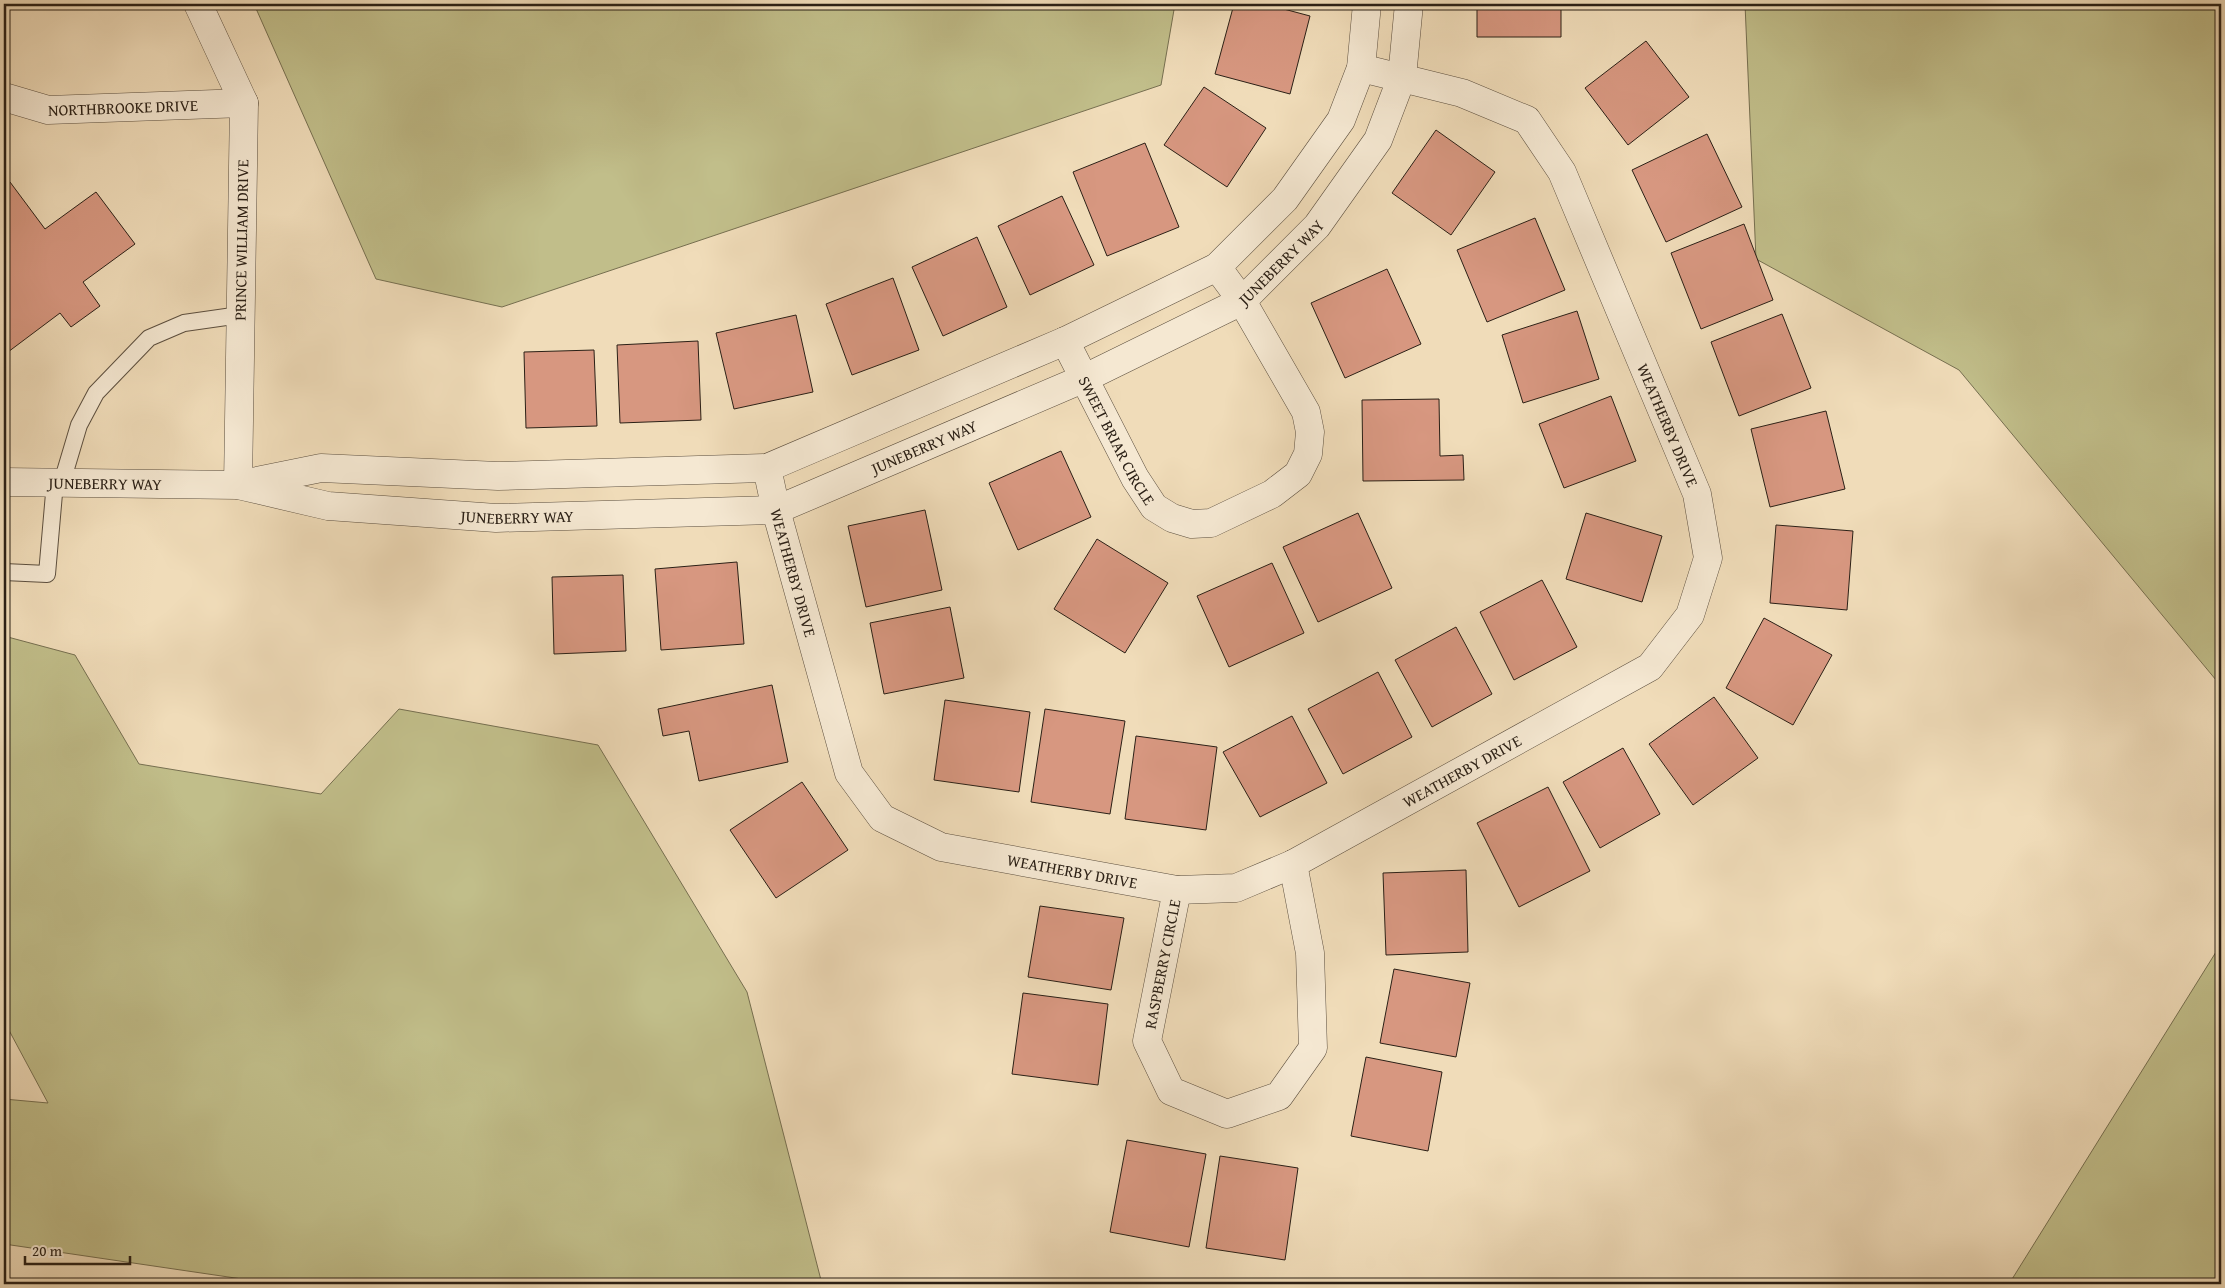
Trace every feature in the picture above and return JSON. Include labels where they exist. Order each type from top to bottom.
[{"type":"street","name":"PRINCE WILLIAM DRIVE","points":[[198,4],[244,104],[238,485]]},
{"type":"street","name":"JUNEBERRY WAY","points":[[238,485],[321,468],[498,476],[767,468],[1065,341],[1217,267],[1285,199],[1341,120],[1360,68],[1367,4]]},
{"type":"street","name":"JUNEBERRY WAY","points":[[4,482],[238,485],[328,506],[496,518],[776,510],[1085,378],[1242,301],[1317,226],[1378,140],[1402,77],[1409,4]]},
{"type":"street","name":"WEATHERBY DRIVE","points":[[767,468],[776,510],[850,773],[882,818],[941,847],[1177,890],[1236,888],[1293,864],[1650,667],[1690,615],[1708,558],[1697,494],[1562,172],[1527,120],[1462,93],[1360,68]]},
{"type":"street","name":"NORTHBROOKE DRIVE","points":[[4,96],[48,110],[244,104]]},
{"type":"street","name":"SWEET BRIAR CIRCLE","points":[[1065,341],[1135,478],[1154,507],[1172,518],[1192,524],[1212,522],[1272,494],[1298,474],[1308,454],[1310,432],[1306,412],[1242,301],[1217,267]]},
{"type":"street","points":[[496,518],[498,476]]},
{"type":"street","name":"RASPBERRY CIRCLE","points":[[1177,890],[1147,1041],[1171,1091],[1227,1114],[1279,1096],[1313,1048],[1310,953],[1293,864]]},
{"type":"lane","points":[[4,572],[47,574],[59,482],[79,425],[96,394],[149,338],[184,324],[240,315]]},
{"type":"shaded area","points":[[254,4],[1175,4],[1161,85],[502,307],[376,279]]},
{"type":"shaded area","points":[[1745,4],[2221,4],[2221,686],[1959,370],[1756,259]]},
{"type":"shaded area","points":[[4,636],[75,655],[139,764],[321,794],[399,709],[598,745],[747,992],[822,1284],[276,1284],[4,1244],[4,1099],[48,1103],[4,1021]]},
{"type":"shaded area","points":[[2221,944],[2221,1284],[2009,1284]]},
{"type":"building","points":[[1234,4],[1265,4],[1310,16],[1290,94],[1215,74]]},
{"type":"building","points":[[1477,4],[1561,4],[1561,37],[1477,37]]},
{"type":"building","points":[[1646,41],[1689,97],[1628,145],[1585,88]]},
{"type":"building","points":[[1204,87],[1266,128],[1227,187],[1164,145]]},
{"type":"building","points":[[1436,130],[1495,172],[1451,235],[1392,193]]},
{"type":"building","points":[[1707,134],[1742,207],[1666,242],[1632,170]]},
{"type":"building","points":[[1145,143],[1179,227],[1107,256],[1073,172]]},
{"type":"building","points":[[10,182],[45,229],[96,192],[135,244],[83,282],[100,306],[71,327],[60,313],[4,355],[4,186]]},
{"type":"building","points":[[1062,196],[1094,265],[1030,295],[998,226]]},
{"type":"building","points":[[1535,218],[1565,290],[1487,322],[1457,250]]},
{"type":"building","points":[[1744,224],[1773,300],[1701,329],[1671,253]]},
{"type":"building","points":[[977,237],[1007,307],[943,336],[912,267]]},
{"type":"building","points":[[1387,269],[1421,344],[1345,378],[1311,303]]},
{"type":"building","points":[[893,278],[919,350],[852,375],[826,304]]},
{"type":"building","points":[[1577,311],[1599,379],[1523,403],[1502,335]]},
{"type":"building","points":[[1782,314],[1811,388],[1739,416],[1711,342]]},
{"type":"building","points":[[796,315],[813,392],[734,409],[716,333]]},
{"type":"building","points":[[698,341],[701,420],[620,423],[617,345]]},
{"type":"building","points":[[594,350],[597,426],[526,428],[524,352]]},
{"type":"building","points":[[1611,396],[1636,461],[1564,488],[1539,424]]},
{"type":"building","points":[[1439,399],[1440,456],[1463,455],[1464,480],[1363,481],[1362,400]]},
{"type":"building","points":[[1826,411],[1845,489],[1770,507],[1751,429]]},
{"type":"building","points":[[1061,451],[1091,517],[1018,550],[989,483]]},
{"type":"building","points":[[925,510],[942,590],[866,607],[848,526]]},
{"type":"building","points":[[1358,513],[1392,588],[1318,622],[1283,547]]},
{"type":"building","points":[[1586,513],[1662,536],[1642,602],[1566,579]]},
{"type":"building","points":[[1776,525],[1853,531],[1847,610],[1770,603]]},
{"type":"building","points":[[1097,539],[1168,583],[1125,653],[1054,609]]},
{"type":"building","points":[[737,562],[744,644],[661,650],[655,569]]},
{"type":"building","points":[[1272,563],[1304,633],[1229,667],[1197,596]]},
{"type":"building","points":[[623,575],[626,651],[554,654],[552,577]]},
{"type":"building","points":[[1542,580],[1577,647],[1514,680],[1480,612]]},
{"type":"building","points":[[950,607],[964,678],[884,694],[870,623]]},
{"type":"building","points":[[1764,618],[1832,655],[1793,725],[1726,688]]},
{"type":"building","points":[[1456,627],[1492,694],[1432,727],[1395,660]]},
{"type":"building","points":[[1378,672],[1412,737],[1343,774],[1308,709]]},
{"type":"building","points":[[772,685],[788,762],[699,781],[689,731],[663,736],[658,709]]},
{"type":"building","points":[[1714,697],[1758,758],[1693,805],[1649,744]]},
{"type":"building","points":[[945,700],[1030,712],[1019,792],[934,780]]},
{"type":"building","points":[[1045,709],[1125,721],[1110,814],[1031,802]]},
{"type":"building","points":[[1292,716],[1327,783],[1260,817],[1223,752]]},
{"type":"building","points":[[1136,736],[1217,747],[1206,830],[1125,819]]},
{"type":"building","points":[[1623,748],[1660,814],[1600,848],[1563,782]]},
{"type":"building","points":[[802,782],[848,850],[776,898],[730,830]]},
{"type":"building","points":[[1548,787],[1590,871],[1519,907],[1477,823]]},
{"type":"building","points":[[1466,870],[1468,952],[1386,955],[1383,873]]},
{"type":"building","points":[[1040,906],[1124,918],[1111,990],[1028,977]]},
{"type":"building","points":[[1394,969],[1470,983],[1456,1057],[1380,1043]]},
{"type":"building","points":[[1023,993],[1108,1004],[1098,1085],[1012,1074]]},
{"type":"building","points":[[1366,1057],[1442,1072],[1428,1151],[1351,1136]]},
{"type":"building","points":[[1127,1140],[1206,1154],[1189,1247],[1110,1232]]},
{"type":"building","points":[[1220,1156],[1298,1168],[1285,1260],[1206,1248]]}]
